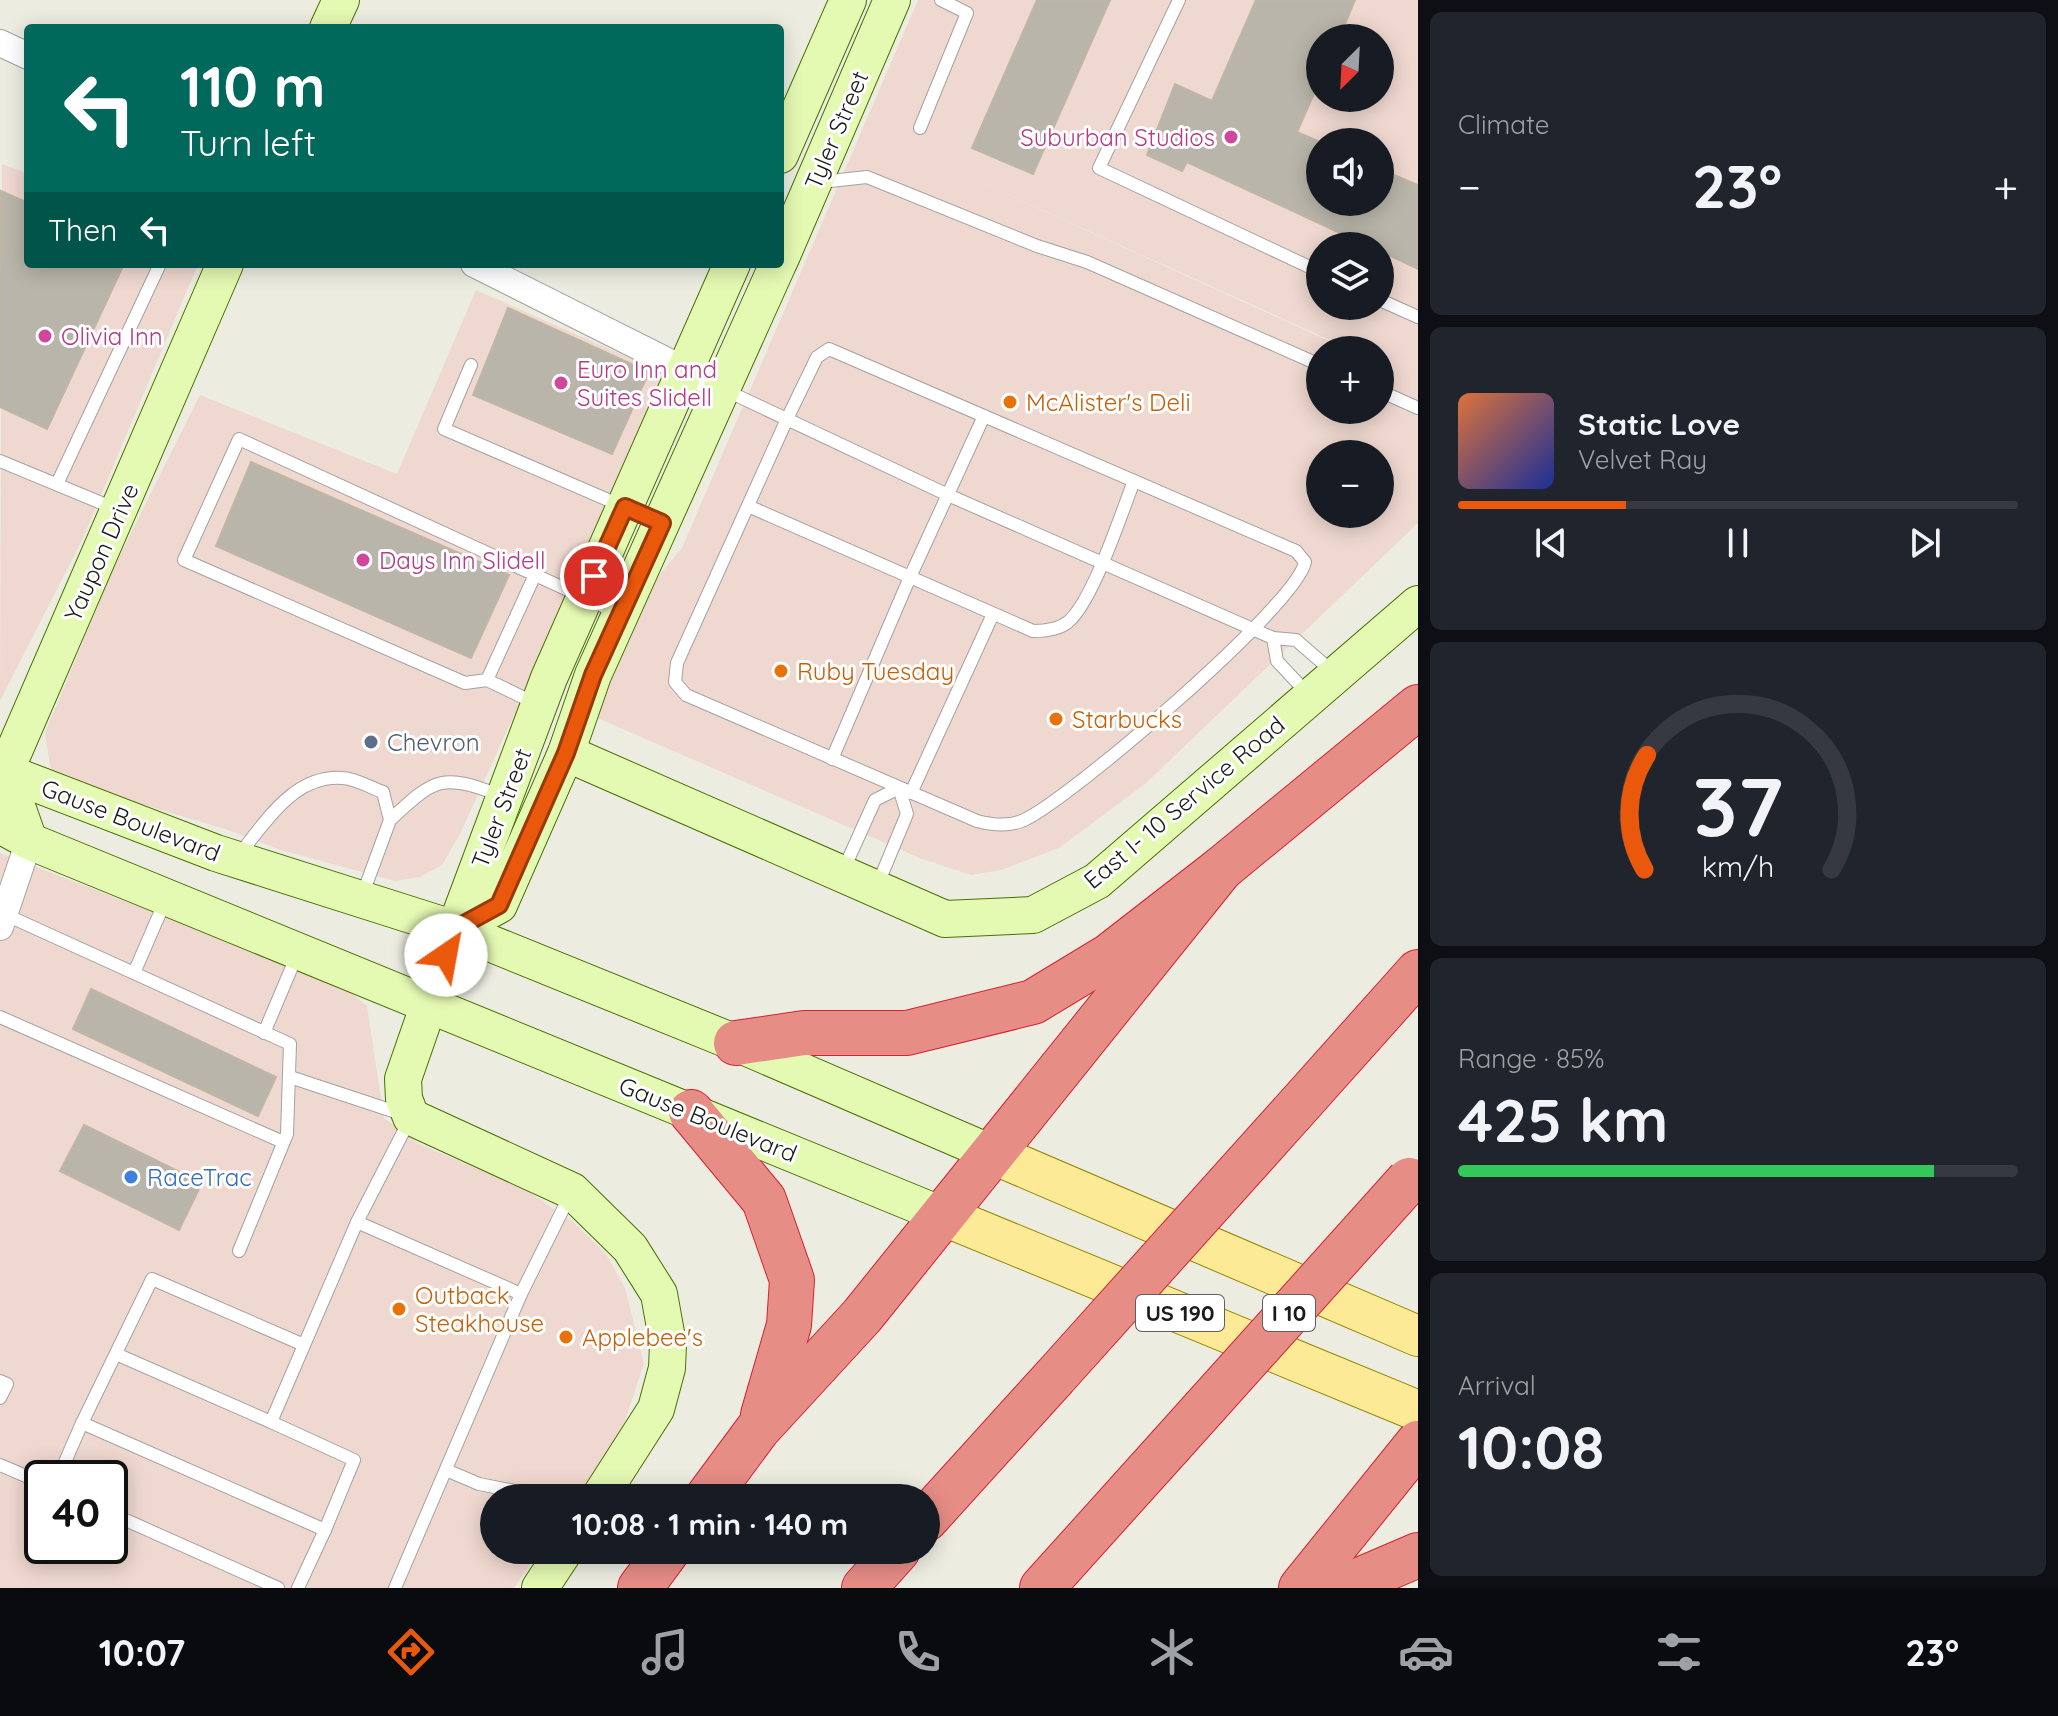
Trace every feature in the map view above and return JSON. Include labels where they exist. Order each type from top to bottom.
[{"type":"highway","points":[[736,1043],[804,1033],[907,1033],[1033,1002],[1109,956],[1221,869],[1418,707]]},
{"type":"highway","points":[[717,1484],[758,1429],[862,1316],[1221,869]]},
{"type":"highway","points":[[940,1504],[1418,972]]},
{"type":"highway","points":[[691,1112],[764,1200],[792,1280],[789,1325],[778,1374],[758,1429]]},
{"type":"highway","name":"I 10","points":[[1042,1588],[1414,1175]]},
{"type":"highway","points":[[1301,1588],[1418,1443]]},
{"type":"highway","points":[[1341,1588],[1418,1555]]},
{"type":"highway","points":[[640,1588],[658,1564]]},
{"type":"highway","points":[[864,1588],[885,1564]]},
{"type":"main road","name":"Gause Boulevard","points":[[991,1153],[1418,1336]]},
{"type":"main road","name":"Gause Boulevard","points":[[942,1215],[1418,1411]]},
{"type":"street","points":[[330,24],[341,0]]},
{"type":"street","name":"Tyler Street","points":[[784,146],[848,0]]},
{"type":"street","name":"Tyler Street","points":[[784,250],[892,0]]},
{"type":"street","points":[[0,43],[24,54]]},
{"type":"street","name":"Yaupon Drive","points":[[2,771],[223,268]]},
{"type":"street","points":[[482,268],[723,389]]},
{"type":"street","name":"Tyler Street","points":[[455,929],[584,599],[730,268]]},
{"type":"street","name":"Tyler Street","points":[[455,929],[499,905],[566,753],[593,675],[776,268]]},
{"type":"street","name":"East I- 10 Service Road","points":[[566,753],[945,919],[1033,915],[1097,881],[1418,604]]},
{"type":"street","points":[[2,771],[15,833],[2,920]]},
{"type":"street","name":"Gause Boulevard","points":[[2,771],[236,859],[455,929],[736,1043],[991,1153]]},
{"type":"street","name":"Gause Boulevard","points":[[15,833],[428,1006],[942,1215]]},
{"type":"street","points":[[455,929],[403,1079],[404,1099],[411,1117],[572,1191],[630,1248],[659,1294],[668,1344],[667,1368],[656,1409],[608,1484]]},
{"type":"street","points":[[540,1588],[556,1564]]},
{"type":"lane","points":[[941,0],[967,13]]},
{"type":"lane","points":[[920,128],[973,0]]},
{"type":"lane","points":[[1179,0],[1099,168],[1306,265]]},
{"type":"lane","points":[[813,182],[867,177],[1037,246],[1087,262],[1306,359]]},
{"type":"lane","points":[[57,484],[158,268]]},
{"type":"lane","points":[[1394,306],[1418,317]]},
{"type":"lane","points":[[829,349],[1296,551],[1305,562],[1302,577],[1253,629],[1130,743],[1024,820],[997,826],[977,821],[686,695],[675,682],[677,663],[787,419],[817,357],[829,349]]},
{"type":"lane","points":[[471,365],[444,429],[662,523]]},
{"type":"lane","points":[[723,389],[948,495],[1273,638],[1296,640],[1323,685]]},
{"type":"lane","points":[[1394,397],[1418,408]]},
{"type":"lane","points":[[832,759],[910,577],[984,416]]},
{"type":"lane","points":[[540,705],[487,680],[465,683],[184,560],[239,439],[512,562],[534,577],[620,615]]},
{"type":"lane","points":[[0,461],[119,511]]},
{"type":"lane","points":[[748,506],[1033,631],[1050,631],[1068,622],[1083,602],[1134,481]]},
{"type":"lane","points":[[487,680],[534,577]]},
{"type":"lane","points":[[876,889],[907,814],[905,790],[993,614]]},
{"type":"lane","points":[[1273,638],[1277,661],[1323,685]]},
{"type":"lane","points":[[236,859],[279,806],[304,784],[343,777],[383,792],[390,820]]},
{"type":"lane","points":[[361,899],[390,820],[425,788],[461,780],[506,797]]},
{"type":"lane","points":[[842,874],[875,800],[905,790]]},
{"type":"lane","points":[[134,973],[167,898]]},
{"type":"lane","points":[[2,920],[134,973],[290,1044],[283,1142],[239,1251]]},
{"type":"lane","points":[[264,1033],[299,952]]},
{"type":"lane","points":[[0,1017],[283,1142]]},
{"type":"lane","points":[[271,1422],[357,1222],[411,1117],[290,1077]]},
{"type":"lane","points":[[395,1588],[521,1294],[572,1191]]},
{"type":"lane","points":[[357,1222],[521,1294]]},
{"type":"lane","points":[[66,1460],[152,1279],[304,1345]]},
{"type":"lane","points":[[116,1354],[354,1460],[298,1588]]},
{"type":"lane","points":[[0,1381],[7,1384],[0,1398]]},
{"type":"lane","points":[[82,1423],[325,1530]]},
{"type":"lane","points":[[0,1465],[24,1475]]},
{"type":"lane","points":[[446,1470],[480,1484]]},
{"type":"lane","points":[[128,1521],[278,1588]]},
{"type":"shaded area","points":[[918,0],[1418,0],[1418,523],[1145,784],[1059,848],[1001,870],[971,875],[920,858],[595,717],[647,590],[682,548]],"holes":[[[923,156],[1321,336],[1394,336],[1394,424],[1306,424],[1306,336],[1318,336]]]},
{"type":"shaded area","points":[[2,164],[24,172],[24,268],[196,268],[83,538],[0,701]]},
{"type":"shaded area","points":[[476,290],[668,375],[460,834],[442,865],[420,877],[395,881],[281,850],[228,830],[52,777],[45,733],[115,565],[200,395],[397,474]]},
{"type":"shaded area","points":[[0,853],[340,984],[367,1006],[384,1118],[419,1144],[525,1189],[574,1223],[606,1254],[625,1288],[644,1364],[620,1435],[586,1484],[480,1484],[480,1564],[530,1564],[514,1588],[0,1588]]},
{"type":"building","points":[[1037,0],[1110,0],[1033,174],[972,148]]},
{"type":"building","name":"Suburban Studios","points":[[1256,0],[1355,0],[1345,24],[1306,24],[1306,112],[1297,132],[1306,136],[1306,216],[1394,216],[1394,175],[1418,185],[1418,269],[1394,258],[1394,232],[1338,232],[1187,162],[1182,171],[1147,155],[1175,84],[1212,101]]},
{"type":"building","name":"Olivia Inn","points":[[1,191],[24,201],[24,268],[122,268],[47,429],[0,407]]},
{"type":"building","name":"Euro Inn and Suites Slidell","points":[[508,308],[649,372],[612,454],[473,395]]},
{"type":"building","name":"Days Inn Slidell","points":[[251,462],[509,575],[471,658],[216,546]]},
{"type":"building","name":"RaceTrac","points":[[91,989],[276,1077],[258,1116],[73,1029]]},
{"type":"building","name":"RaceTrac","points":[[84,1125],[202,1183],[179,1230],[60,1171]]},
{"type":"place","name":"Suburban Studios","points":[[1231,137]]},
{"type":"place","name":"Olivia Inn","points":[[45,336]]},
{"type":"place","name":"Euro Inn and Suites Slidell","points":[[561,383]]},
{"type":"place","name":"McAlister's Deli","points":[[1010,402]]},
{"type":"place","name":"Days Inn Slidell","points":[[363,560]]},
{"type":"place","name":"Ruby Tuesday","points":[[781,671]]},
{"type":"place","name":"Starbucks","points":[[1056,719]]},
{"type":"place","name":"Chevron","points":[[371,742]]},
{"type":"place","name":"RaceTrac","points":[[131,1177]]},
{"type":"place","name":"Outback Steakhouse","points":[[399,1309]]},
{"type":"place","name":"Applebee's","points":[[566,1337]]},
{"type":"route","points":[[446,955],[455,929],[499,905],[566,753],[593,675],[662,523],[625,507],[594,576]]}]
